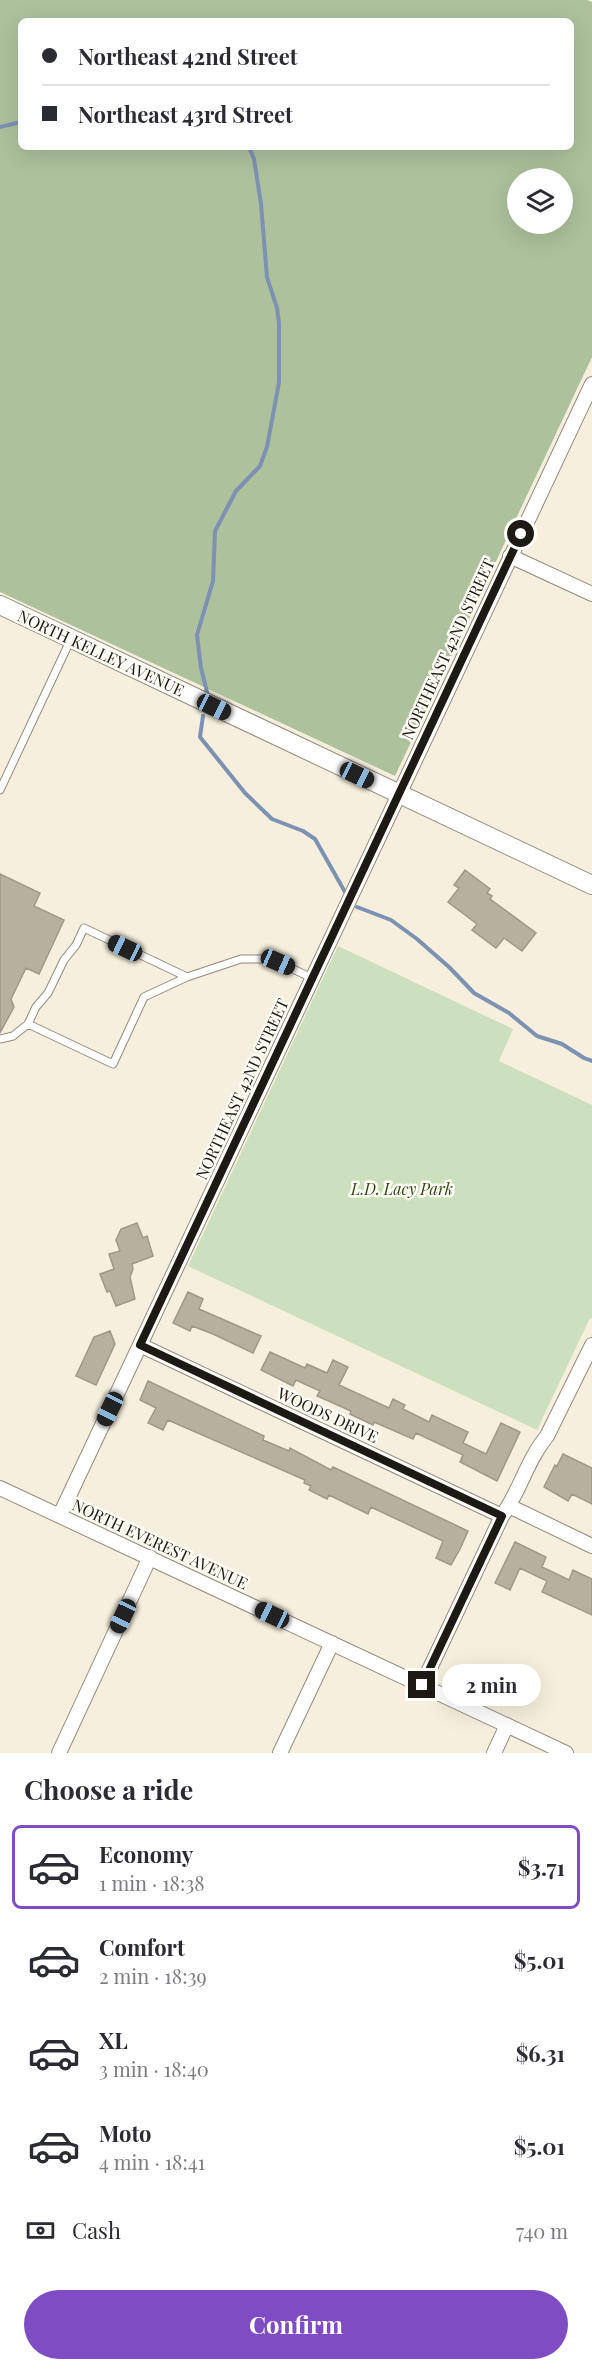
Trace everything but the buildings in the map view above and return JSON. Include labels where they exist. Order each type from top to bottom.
[{"type":"street","name":"NORTHEAST 42ND STREET","points":[[60,1515],[592,384]]},
{"type":"street","points":[[510,556],[592,594]]},
{"type":"street","name":"NORTH KELLEY AVENUE","points":[[0,605],[592,885]]},
{"type":"street","name":"WOODS DRIVE","points":[[140,1345],[506,1511],[592,1546]]},
{"type":"street","points":[[422,1685],[536,1448],[547,1436],[591,1346]]},
{"type":"street","name":"NORTH EVEREST AVENUE","points":[[0,1488],[566,1753]]},
{"type":"street","points":[[59,1753],[150,1557]]},
{"type":"street","points":[[280,1753],[332,1643]]},
{"type":"street","points":[[494,1753],[507,1725]]},
{"type":"lane","points":[[0,790],[71,639]]},
{"type":"lane","points":[[0,1039],[13,1036],[28,1024],[84,928],[188,977]]},
{"type":"lane","points":[[28,1024],[113,1064],[144,997],[188,977],[241,960],[264,959],[278,962],[312,978]]},
{"type":"green space","points":[[0,0],[587,0],[592,2],[592,357],[395,776],[0,592]]},
{"type":"green space","name":"L.D. Lacy Park","points":[[338,946],[513,1029],[499,1061],[592,1105],[592,1319],[590,1318],[537,1430],[188,1266]]},
{"type":"waterway","points":[[0,127],[18,123]]},
{"type":"waterway","points":[[207,692],[197,635],[213,581],[215,531],[236,491],[260,466],[267,447],[279,382],[279,323],[277,308],[267,277],[261,204],[254,159],[250,150]]},
{"type":"waterway","points":[[203,716],[200,737],[245,793],[272,819],[303,831],[315,839],[345,892]]},
{"type":"waterway","points":[[357,907],[391,920],[449,967],[474,993],[509,1013],[537,1036],[562,1044],[592,1061]]},
{"type":"route","points":[[422,1685],[502,1516],[140,1345],[521,534]]}]
